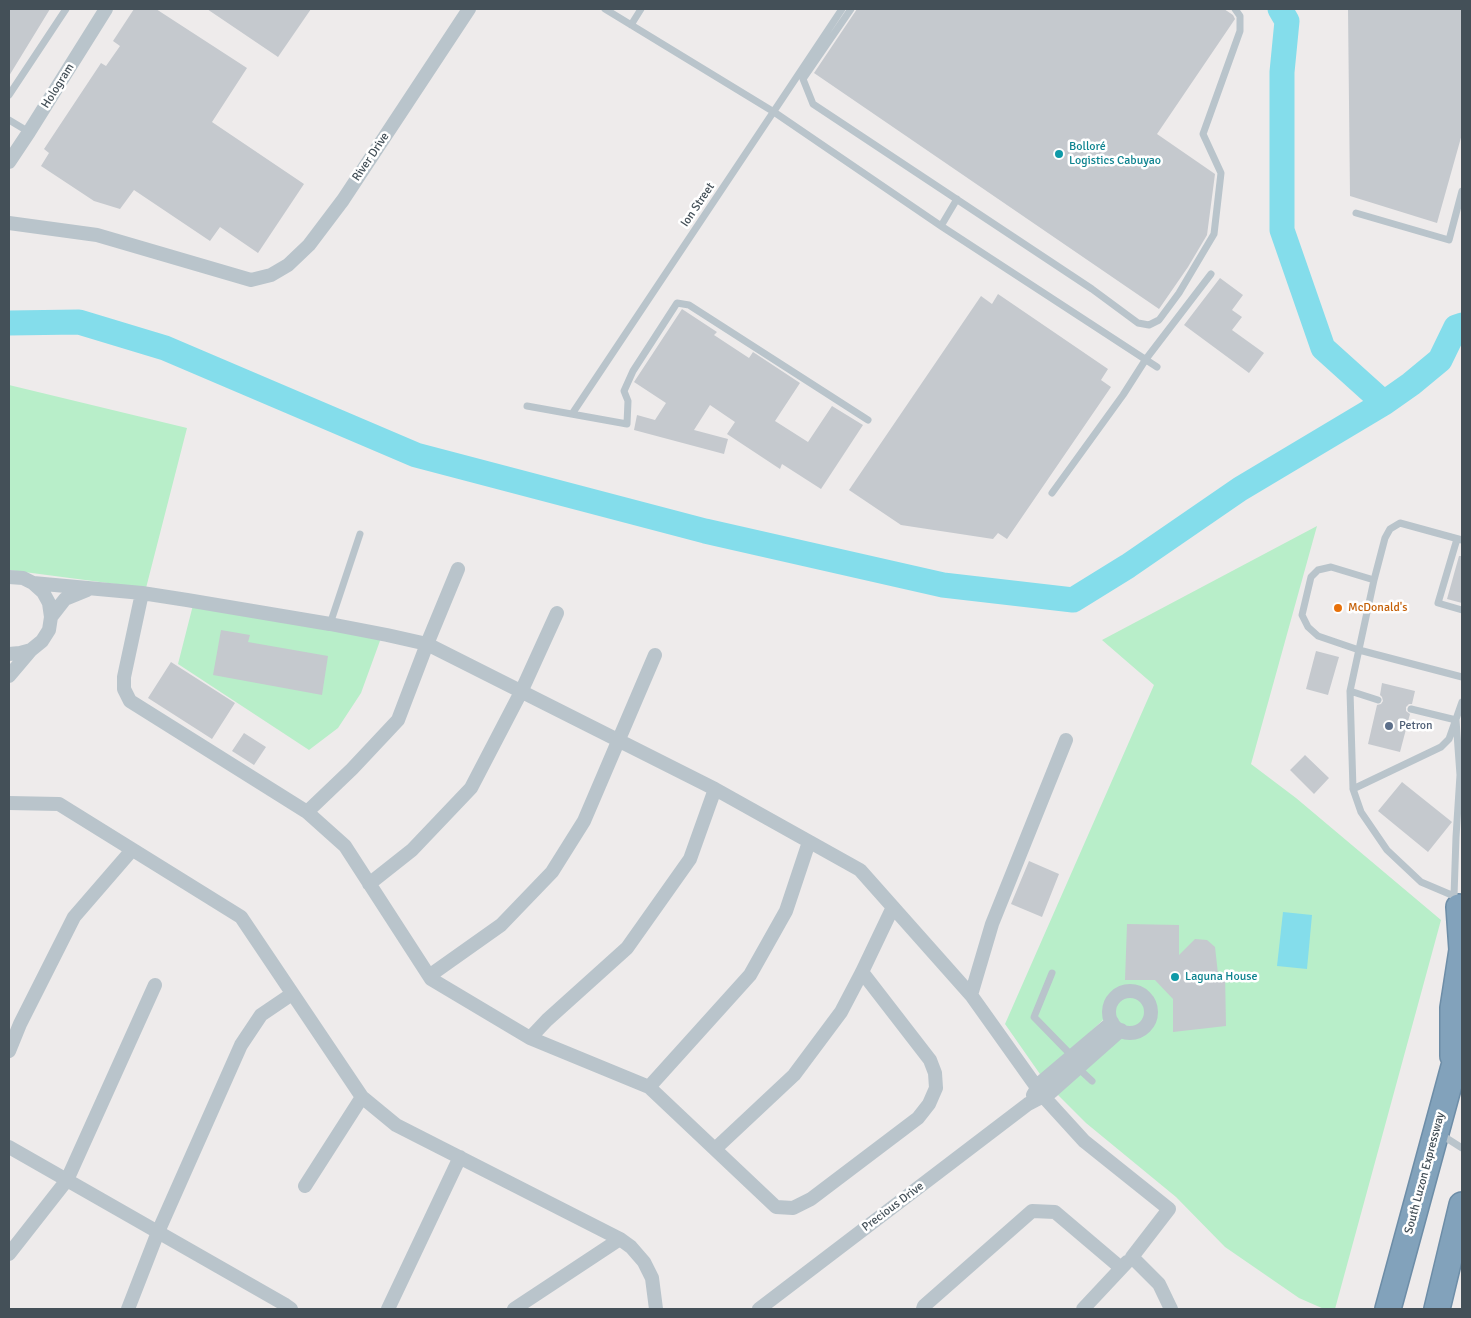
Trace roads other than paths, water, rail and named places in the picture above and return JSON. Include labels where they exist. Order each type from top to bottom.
[{"type":"highway","points":[[1453,1071],[1453,1008],[1462,950],[1456,902]]},
{"type":"highway","name":"South Luzon Expressway","points":[[1388,1309],[1462,1037]]},
{"type":"highway","points":[[1437,1309],[1462,1205]]},
{"type":"street","name":"Hologram","points":[[9,162],[106,9]]},
{"type":"street","name":"River Drive","points":[[9,223],[97,235],[251,280],[271,275],[288,265],[309,245],[343,200],[469,9]]},
{"type":"street","points":[[306,812],[352,769],[398,720],[458,570]]},
{"type":"street","points":[[9,577],[23,578],[33,583],[43,592],[50,603],[51,616],[49,630],[42,641],[31,650],[9,676]]},
{"type":"street","points":[[33,583],[142,593],[330,624],[427,644],[715,789],[860,870],[971,996],[1040,1093],[1084,1140],[1169,1209],[1132,1257],[1083,1309]]},
{"type":"street","points":[[51,616],[65,599],[78,592],[93,588]]},
{"type":"street","points":[[142,593],[124,677],[124,689],[130,701],[306,812],[345,846],[431,979],[530,1038],[648,1087],[776,1207],[793,1208],[811,1199],[918,1118],[929,1104],[936,1088],[935,1073],[930,1060],[862,972]]},
{"type":"street","points":[[369,884],[412,850],[471,788],[521,692],[557,613]]},
{"type":"street","points":[[9,654],[20,654],[31,650]]},
{"type":"street","points":[[429,976],[501,925],[552,872],[584,821],[655,655]]},
{"type":"street","points":[[971,996],[992,924],[1066,740]]},
{"type":"street","points":[[530,1038],[546,1020],[626,948],[690,859],[715,789]]},
{"type":"street","points":[[9,804],[59,804],[241,917],[362,1096],[396,1125],[631,1247],[644,1262],[652,1278],[656,1309]]},
{"type":"street","points":[[648,1087],[750,975],[786,911],[809,842]]},
{"type":"street","points":[[9,1050],[20,1024],[74,917],[132,850]]},
{"type":"street","points":[[715,1149],[794,1075],[841,1012],[893,907]]},
{"type":"street","points":[[9,1254],[67,1180],[155,985]]},
{"type":"street","points":[[128,1309],[158,1232],[241,1045],[261,1015],[292,994]]},
{"type":"street","name":"Precious Drive","points":[[759,1309],[1028,1104],[1040,1093],[1040,1083],[1075,1062],[1117,1026]]},
{"type":"street","points":[[305,1186],[362,1096]]},
{"type":"street","points":[[9,1147],[291,1309]]},
{"type":"street","points":[[388,1309],[460,1157]]},
{"type":"street","points":[[923,1309],[924,1306],[1032,1210],[1055,1212],[1122,1268]]},
{"type":"street","points":[[514,1309],[620,1240]]},
{"type":"street","points":[[1132,1257],[1159,1284],[1171,1309]]},
{"type":"lane","points":[[9,95],[66,9]]},
{"type":"lane","points":[[605,9],[774,112],[941,226],[1157,367]]},
{"type":"lane","points":[[631,25],[641,9]]},
{"type":"lane","name":"Ion Street","points":[[572,414],[842,9]]},
{"type":"lane","points":[[851,9],[804,79],[813,104],[1092,289],[1138,323],[1150,324],[1160,320],[1214,234],[1221,174],[1203,134],[1240,31],[1240,16],[1235,9]]},
{"type":"lane","points":[[9,120],[29,132]]},
{"type":"lane","points":[[1356,213],[1449,240],[1462,191]]},
{"type":"lane","points":[[941,226],[957,199]]},
{"type":"lane","points":[[1052,493],[1123,395],[1146,359],[1211,274]]},
{"type":"lane","points":[[527,406],[627,424],[628,401],[624,392],[633,370],[676,303],[689,305],[868,420]]},
{"type":"lane","points":[[1456,720],[1460,775],[1456,837],[1456,902],[1421,882],[1387,850],[1361,812],[1353,788],[1350,690],[1374,580],[1385,538],[1390,529],[1400,523],[1460,540],[1438,603],[1462,610]]},
{"type":"lane","points":[[330,624],[360,534]]},
{"type":"lane","points":[[1374,580],[1331,567],[1318,570],[1311,577],[1302,615],[1308,627],[1318,636],[1359,650],[1462,676]]},
{"type":"lane","points":[[1350,690],[1378,700]]},
{"type":"lane","points":[[1353,788],[1441,747],[1449,739],[1462,702]]},
{"type":"lane","points":[[1411,709],[1456,720]]},
{"type":"lane","points":[[1052,973],[1034,1017],[1092,1081]]},
{"type":"lane","points":[[1437,1132],[1462,1148]]},
{"type":"water","points":[[1283,912],[1312,915],[1307,969],[1277,966]]},
{"type":"waterway","points":[[1280,9],[1287,21],[1282,72],[1282,230],[1323,348],[1384,403]]},
{"type":"waterway","points":[[9,323],[79,322],[165,348],[416,455],[705,531],[943,585],[1073,600],[1128,566],[1240,489],[1384,403],[1411,384],[1440,360],[1456,327],[1462,325]]},
{"type":"place","name":"Bolloré Logistics Cabuyao","points":[[1059,154]]},
{"type":"place","name":"McDonald's","points":[[1338,608]]},
{"type":"place","name":"Petron","points":[[1389,726]]},
{"type":"place","name":"Laguna House","points":[[1175,977]]}]
